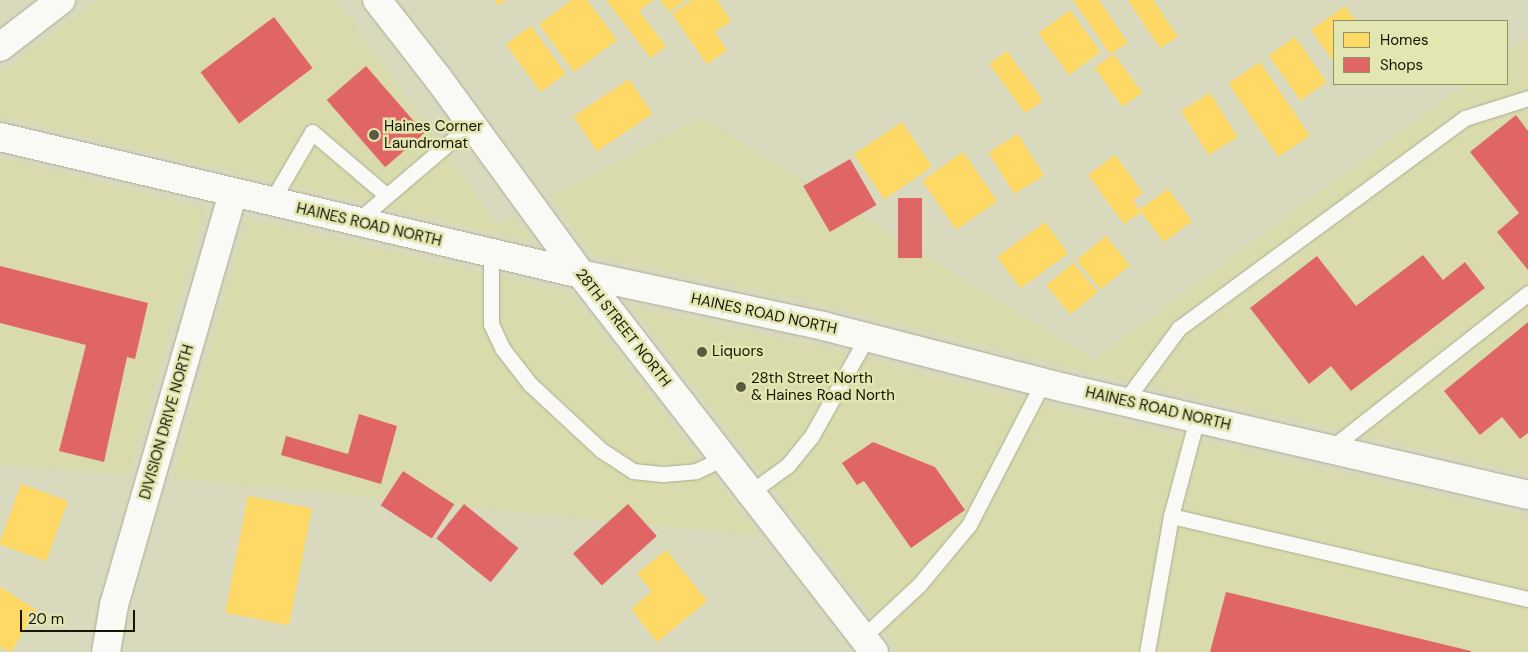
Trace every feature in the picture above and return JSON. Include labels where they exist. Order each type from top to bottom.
[{"type":"street","points":[[0,46],[60,0]]},
{"type":"street","name":"28TH STREET NORTH","points":[[377,0],[581,274],[868,645]]},
{"type":"street","name":"HAINES ROAD NORTH","points":[[0,137],[232,194],[491,254],[867,337],[1125,402],[1528,495]]},
{"type":"street","name":"DIVISION DRIVE NORTH","points":[[106,652],[114,605],[232,194]]},
{"type":"lane","points":[[1125,402],[1179,328],[1465,118],[1528,98]]},
{"type":"lane","points":[[356,222],[471,124]]},
{"type":"lane","points":[[271,202],[312,132],[386,195]]},
{"type":"lane","points":[[491,254],[491,324],[502,348],[530,384],[601,450],[634,471],[664,474],[696,471],[724,458]]},
{"type":"lane","points":[[1330,449],[1528,293]]},
{"type":"lane","points":[[751,492],[788,464],[811,437],[867,337]]},
{"type":"lane","points":[[868,645],[969,525],[1043,382]]},
{"type":"lane","points":[[1147,652],[1171,516],[1197,418]]},
{"type":"lane","points":[[1171,516],[1528,599]]},
{"type":"shaded area","points":[[97,0],[337,0],[498,225],[514,216],[533,242],[237,173],[219,166],[218,168],[0,116],[0,74]]},
{"type":"shaded area","points":[[1528,37],[1528,474],[1067,367],[825,305],[592,255],[550,197],[701,117],[1094,359],[1464,85],[1508,85],[1508,51]]},
{"type":"shaded area","points":[[0,158],[206,208],[129,475],[0,465]]},
{"type":"shaded area","points":[[247,218],[570,293],[760,536],[172,478]]},
{"type":"shaded area","points":[[631,306],[820,347],[1063,409],[1528,516],[1528,652],[900,652]]},
{"type":"building: Homes","points":[[495,0],[507,0],[498,5]]},
{"type":"building: Homes","points":[[572,0],[587,0],[617,40],[574,72],[539,24]]},
{"type":"building: Homes","points":[[606,0],[653,0],[639,11],[666,46],[651,58]]},
{"type":"building: Homes","points":[[660,0],[685,0],[669,12]]},
{"type":"building: Homes","points":[[692,0],[717,0],[731,21],[715,32],[727,50],[707,64],[672,14]]},
{"type":"building: Homes","points":[[1073,0],[1099,0],[1128,43],[1110,54]]},
{"type":"building: Homes","points":[[1128,0],[1153,0],[1178,37],[1160,48]]},
{"type":"building: Homes","points":[[1345,6],[1355,20],[1333,20],[1333,61],[1311,30]]},
{"type":"building: Homes","points":[[1070,10],[1101,52],[1069,75],[1038,33]]},
{"type":"building: Homes","points":[[531,26],[566,74],[541,92],[506,44]]},
{"type":"building: Homes","points":[[1295,37],[1327,82],[1300,100],[1269,55]]},
{"type":"building: Homes","points":[[1007,51],[1043,100],[1025,113],[989,64]]},
{"type":"building: Homes","points":[[1114,54],[1142,93],[1123,107],[1095,68]]},
{"type":"building: Homes","points":[[1260,62],[1310,136],[1278,157],[1228,83]]},
{"type":"building: Homes","points":[[629,79],[652,114],[597,151],[573,116]]},
{"type":"building: Homes","points":[[1210,93],[1238,137],[1209,155],[1181,111]]},
{"type":"building: Homes","points":[[902,122],[932,167],[884,199],[854,154]]},
{"type":"building: Homes","points":[[1018,134],[1044,176],[1014,194],[988,153]]},
{"type":"building: Homes","points":[[963,152],[997,201],[956,230],[922,181]]},
{"type":"building: Homes","points":[[1115,155],[1143,193],[1133,200],[1139,210],[1168,189],[1192,221],[1164,242],[1141,212],[1124,224],[1088,175]]},
{"type":"building: Homes","points":[[1045,222],[1068,254],[1020,288],[997,257]]},
{"type":"building: Homes","points":[[1106,236],[1130,266],[1100,289],[1076,260]]},
{"type":"building: Homes","points":[[1073,263],[1097,292],[1071,315],[1046,285]]},
{"type":"building: Homes","points":[[21,484],[68,501],[46,561],[0,544]]},
{"type":"building: Homes","points":[[248,496],[312,508],[289,625],[225,613]]},
{"type":"building: Homes","points":[[666,550],[707,601],[657,642],[631,609],[652,591],[637,574]]},
{"type":"building: Homes","points":[[0,587],[37,610],[11,652],[0,647]]},
{"type":"building: Shops","points":[[274,17],[313,68],[239,123],[201,72]]},
{"type":"building: Shops","points":[[366,66],[424,133],[385,167],[327,100]]},
{"type":"building: Shops","points":[[1516,115],[1528,131],[1528,270],[1497,232],[1519,213],[1470,152]]},
{"type":"building: Shops","points":[[850,159],[876,205],[830,232],[803,186]]},
{"type":"building: Shops","points":[[898,198],[922,198],[922,258],[898,258]]},
{"type":"building: Shops","points":[[1423,255],[1443,280],[1465,262],[1485,288],[1351,391],[1331,366],[1309,384],[1250,308],[1317,256],[1356,306]]},
{"type":"building: Shops","points":[[0,266],[148,303],[135,359],[127,357],[104,462],[59,451],[86,345],[0,323]]},
{"type":"building: Shops","points":[[1528,322],[1528,433],[1520,439],[1502,417],[1480,435],[1444,391]]},
{"type":"building: Shops","points":[[359,414],[397,426],[381,484],[281,455],[286,436],[348,454]]},
{"type":"building: Shops","points":[[873,442],[935,467],[965,510],[911,548],[864,481],[857,485],[842,463]]},
{"type":"building: Shops","points":[[403,471],[454,504],[432,539],[381,505]]},
{"type":"building: Shops","points":[[464,504],[518,548],[491,582],[436,538]]},
{"type":"building: Shops","points":[[628,504],[657,536],[602,585],[573,554]]},
{"type":"building: Shops","points":[[1226,592],[1471,651],[1471,652],[1210,652]]},
{"type":"place","name":"Haines Corner Laundromat","points":[[374,135]]},
{"type":"place","name":"Liquors","points":[[702,352]]},
{"type":"place","name":"28th Street North & Haines Road North","points":[[741,387]]}]
